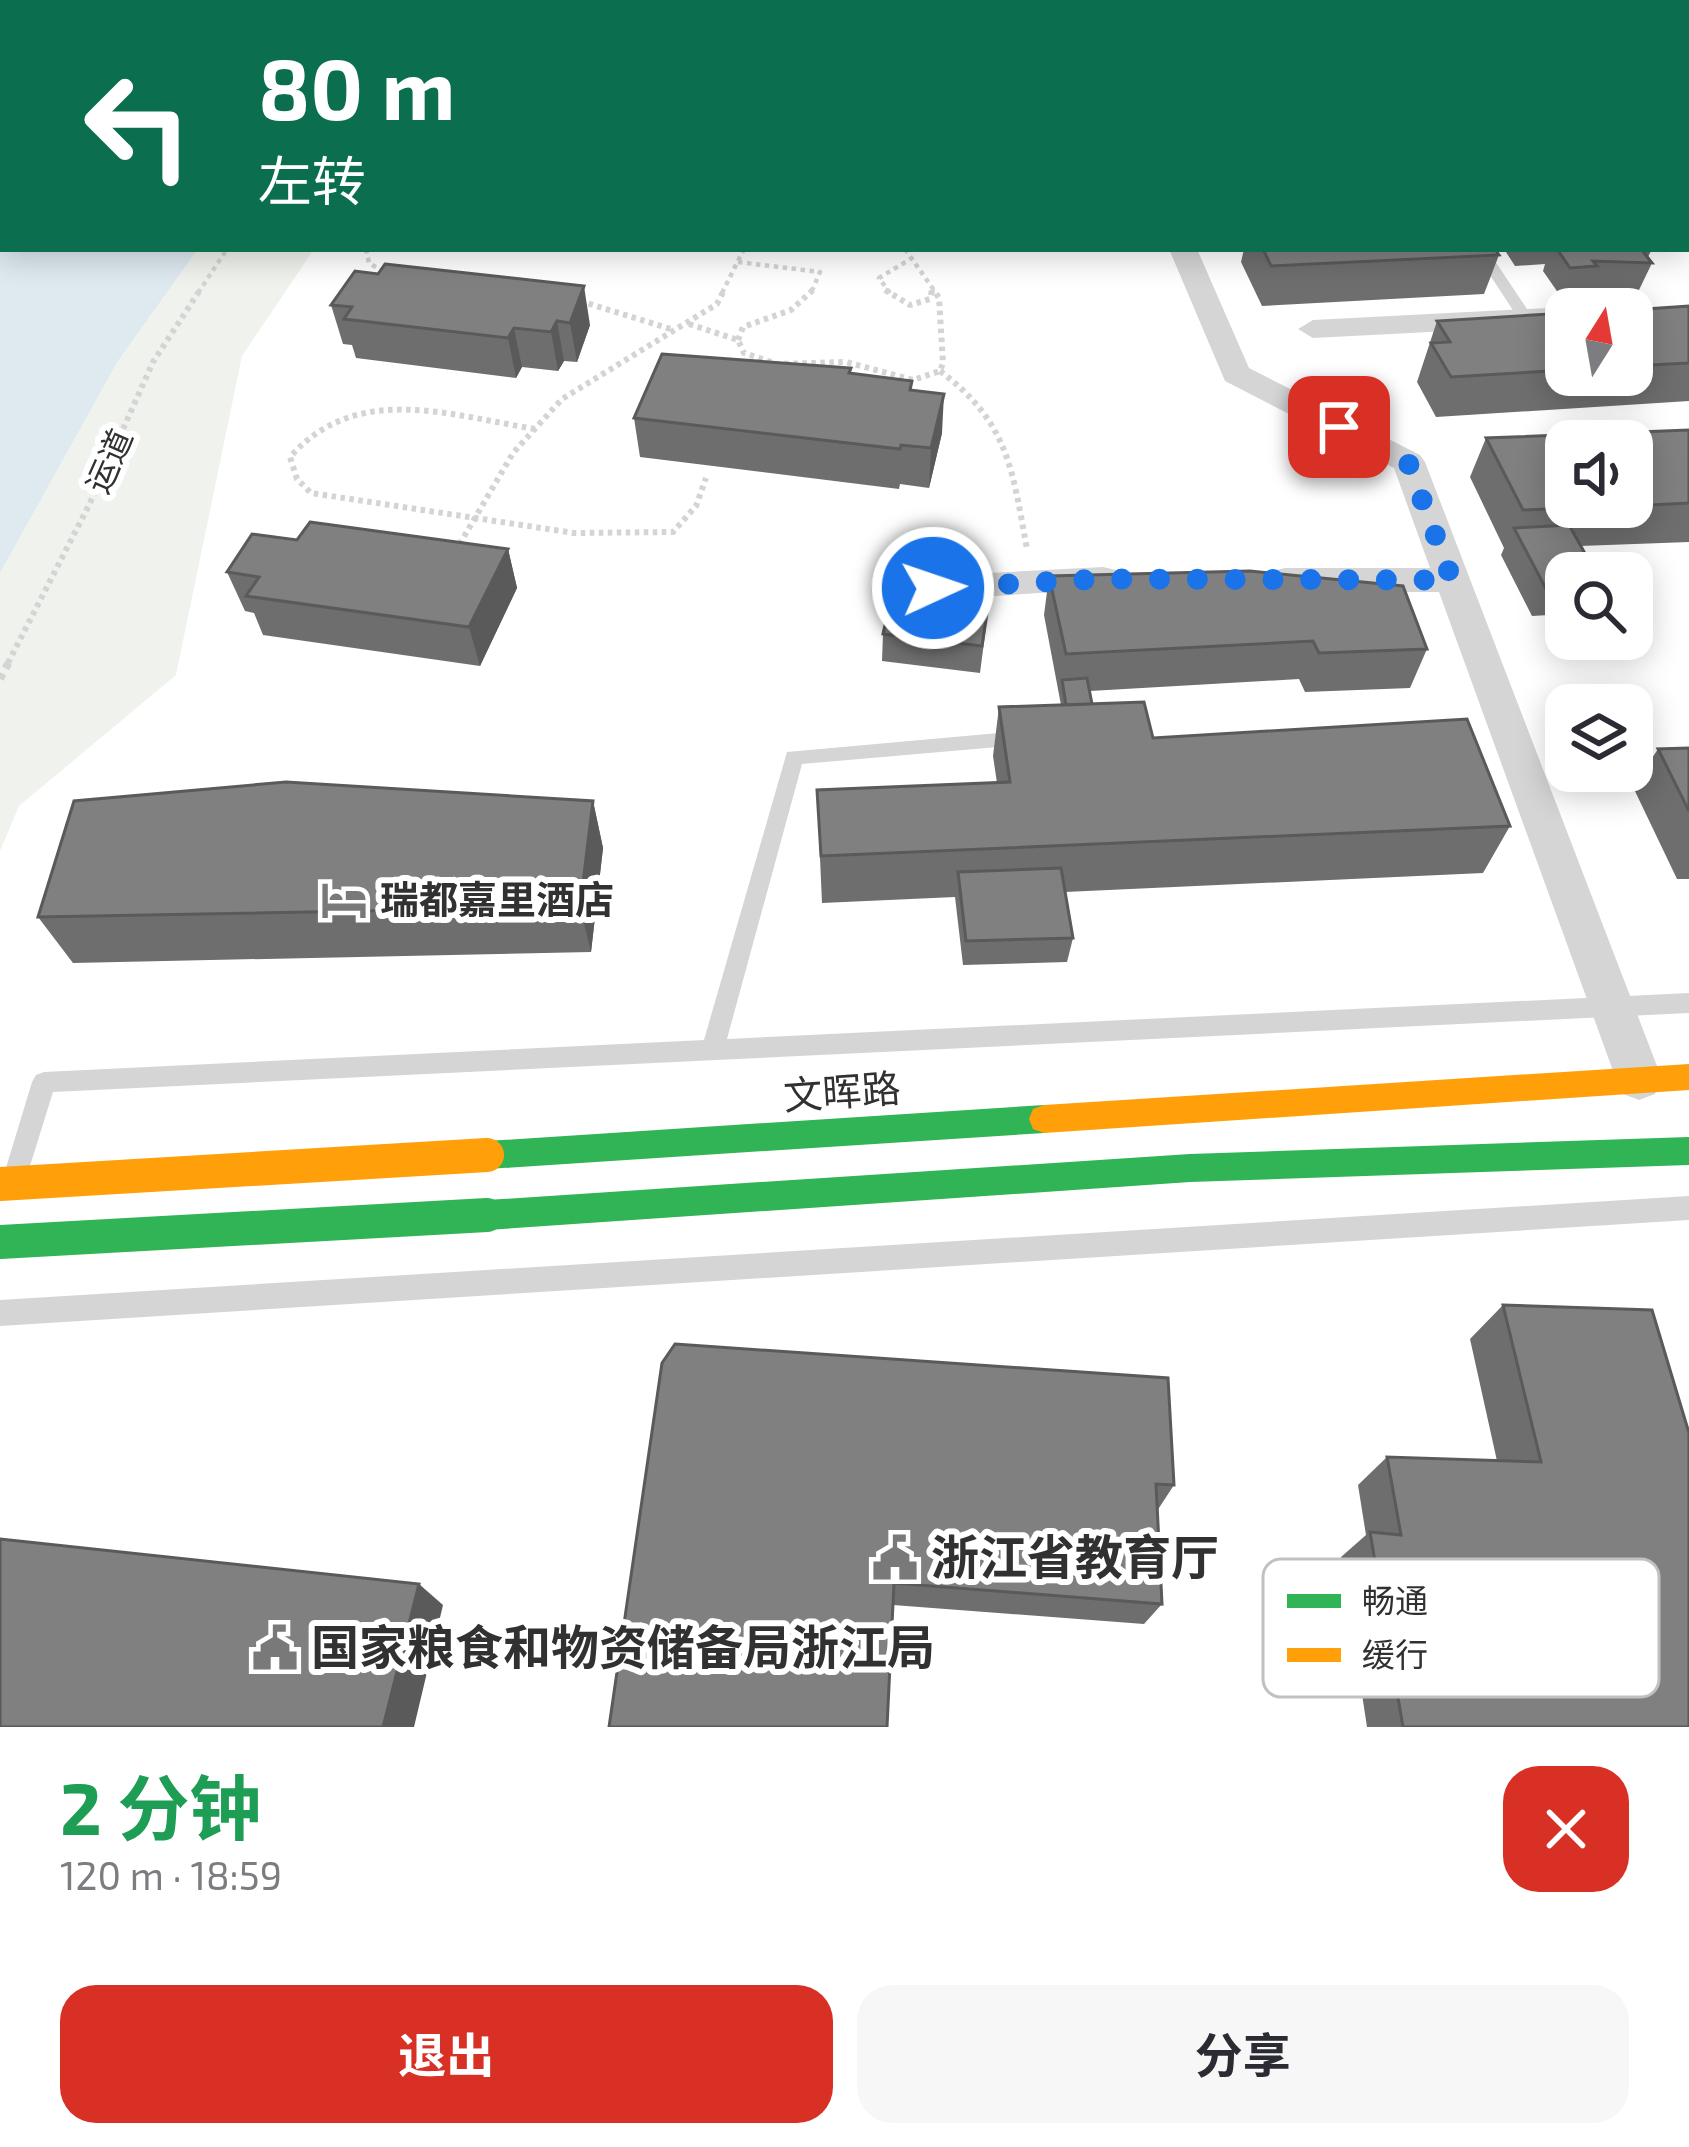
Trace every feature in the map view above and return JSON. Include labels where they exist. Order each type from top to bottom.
[{"type":"main road","name":"文晖路","points":[[3,1194],[487,1155],[1689,1078]]},
{"type":"main road","points":[[0,1242],[1190,1168],[1689,1150]]},
{"type":"street","points":[[1184,252],[1236,374],[1408,462],[1639,1079]]},
{"type":"street","points":[[1313,329],[1545,317]]},
{"type":"street","points":[[933,588],[1145,579]]},
{"type":"street","points":[[1261,580],[1452,580]]},
{"type":"lane","points":[[1482,252],[1525,318]]},
{"type":"lane","points":[[712,1050],[794,757],[1024,738]]},
{"type":"lane","points":[[3,1194],[44,1082],[1689,1003]]},
{"type":"lane","points":[[0,1312],[1689,1208]]},
{"type":"path","name":"运道","points":[[0,679],[89,505],[153,362],[225,252]]},
{"type":"path","points":[[367,252],[369,263],[399,277]]},
{"type":"path","points":[[445,570],[513,453],[562,399],[717,304],[743,252]]},
{"type":"path","points":[[907,252],[940,298],[940,371]]},
{"type":"path","points":[[912,258],[879,278],[883,289],[910,305],[930,299],[933,288]]},
{"type":"path","points":[[738,262],[820,272],[817,288],[789,315],[743,327],[738,340],[744,353],[760,361],[835,362],[913,380],[940,371]]},
{"type":"path","points":[[580,301],[675,331]]},
{"type":"path","points":[[687,323],[738,340]]},
{"type":"path","points":[[832,375],[835,362]]},
{"type":"path","points":[[940,371],[977,396],[1006,439],[1034,583]]},
{"type":"path","points":[[535,429],[382,409],[322,425],[301,439],[290,457],[297,479],[311,493],[574,533],[673,532],[696,506],[706,478]]},
{"type":"shaded area","points":[[0,252],[196,252],[118,361],[0,573]]},
{"type":"shaded area","points":[[196,252],[312,252],[242,356],[176,675],[19,806],[0,851],[0,573],[118,361]]},
{"type":"building","points":[[1264,252],[1499,255],[1271,266]]},
{"type":"building","points":[[1559,252],[1643,252],[1652,263],[1593,261],[1597,266],[1570,268]]},
{"type":"building","points":[[385,264],[584,286],[570,323],[557,321],[551,332],[514,328],[508,338],[344,319],[352,307],[331,305],[355,271],[378,274]]},
{"type":"building","points":[[1689,306],[1689,363],[1653,365],[1653,309]]},
{"type":"building","points":[[1545,314],[1545,371],[1451,377],[1431,343],[1450,342],[1437,321]]},
{"type":"building","points":[[662,354],[851,368],[849,373],[912,381],[910,390],[944,394],[931,448],[901,445],[900,449],[634,418]]},
{"type":"building","points":[[1689,430],[1689,503],[1653,505],[1653,431]]},
{"type":"building","points":[[1545,436],[1545,509],[1523,510],[1486,438]]},
{"type":"building","points":[[310,522],[508,549],[469,627],[246,596],[259,577],[227,572],[252,534],[297,540]]},
{"type":"building","points":[[1514,528],[1571,528],[1584,552],[1545,552],[1545,587]]},
{"type":"building","points":[[1250,571],[1403,586],[1427,649],[1319,653],[1313,641],[1066,654],[1049,576]]},
{"type":"building","points":[[893,589],[989,600],[982,646],[883,634]]},
{"type":"building","points":[[1087,678],[1092,704],[1066,705],[1062,680]]},
{"type":"building","points":[[1144,702],[1153,738],[1467,719],[1510,826],[821,856],[817,790],[1010,782],[999,707]]},
{"type":"building","points":[[1689,748],[1689,811],[1658,749]]},
{"type":"building","points":[[286,782],[593,801],[580,907],[38,917],[74,801]]},
{"type":"building","points":[[1061,868],[1073,938],[966,941],[958,872]]},
{"type":"building","points":[[1503,1305],[1652,1310],[1689,1433],[1689,1727],[1403,1727],[1398,1697],[1659,1697],[1659,1559],[1375,1559],[1370,1532],[1401,1535],[1387,1457],[1541,1462]]},
{"type":"building","name":"浙江省教育厅","points":[[675,1344],[1168,1378],[1174,1485],[1156,1484],[1162,1604],[894,1583],[887,1727],[609,1727],[662,1363]]},
{"type":"building","points":[[0,1539],[419,1584],[383,1727],[0,1727]]},
{"type":"traffic: fast","points":[[487,1155],[1044,1119]]},
{"type":"traffic: fast","points":[[487,1215],[1190,1168],[1689,1151]]},
{"type":"traffic: fast","points":[[0,1242],[487,1215]]},
{"type":"traffic: slow","points":[[1044,1119],[1689,1077]]},
{"type":"traffic: slow","points":[[0,1184],[487,1155]]},
{"type":"place","name":"瑞都嘉里酒店","points":[[344,900]]},
{"type":"place","name":"浙江省教育厅","points":[[895,1558]]},
{"type":"place","name":"国家粮食和物资储备局浙江局","points":[[275,1648]]},
{"type":"route","points":[[933,588],[1099,579],[1452,580],[1408,462],[1339,427]]}]
